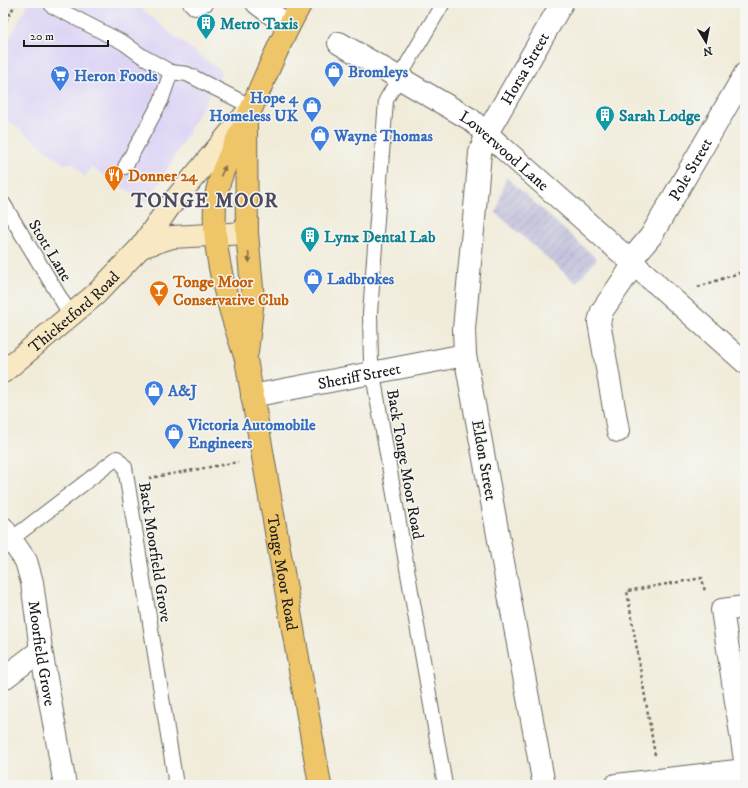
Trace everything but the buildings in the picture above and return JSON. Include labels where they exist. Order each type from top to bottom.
[{"type":"main road","name":"Tonge Moor Road","points":[[301,3],[274,54],[220,178],[215,204],[216,235],[229,308],[246,359],[320,785]]},
{"type":"main road","name":"Tonge Moor Road","points":[[246,359],[252,299],[247,233],[249,113]]},
{"type":"main road","name":"Thicketford Road","points":[[3,372],[70,314],[96,294],[142,247],[169,207],[249,113]]},
{"type":"main road","name":"Thicketford Road","points":[[142,247],[172,237],[247,233]]},
{"type":"street","points":[[257,3],[288,26]]},
{"type":"street","name":"Horsa Street","points":[[487,133],[562,3]]},
{"type":"street","name":"Lowerwood Lane","points":[[339,43],[470,119],[652,281]]},
{"type":"street","name":"Pole Street","points":[[618,431],[599,322],[602,311],[632,262],[651,236],[745,74]]},
{"type":"street","name":"Eldon Street","points":[[487,133],[480,153],[477,172],[464,330],[465,355],[544,785]]},
{"type":"street","points":[[652,281],[671,296],[745,363]]},
{"type":"street","name":"Sheriff Street","points":[[252,396],[465,355]]},
{"type":"street","name":"Moorfield Grove","points":[[6,538],[26,561],[32,582],[41,650],[65,785]]},
{"type":"street","points":[[745,607],[722,610],[745,760]]},
{"type":"street","points":[[3,679],[41,650]]},
{"type":"street","points":[[616,785],[745,770]]},
{"type":"lane","points":[[190,3],[195,8],[207,3]]},
{"type":"lane","name":"Back Tonge Moor Road","points":[[443,3],[386,100],[370,313],[373,373],[444,785]]},
{"type":"lane","points":[[52,6],[124,43],[142,56],[171,72],[187,74],[249,113]]},
{"type":"lane","points":[[125,167],[161,101],[171,72]]},
{"type":"lane","name":"Stott Lane","points":[[3,202],[70,314]]},
{"type":"lane","name":"Back Moorfield Grove","points":[[6,538],[118,458],[125,466],[176,785]]},
{"type":"path","points":[[3,26],[16,3]]},
{"type":"path","points":[[671,296],[745,271]]},
{"type":"path","points":[[127,482],[262,457]]},
{"type":"path","points":[[659,780],[627,591],[702,578],[708,612],[722,610]]},
{"type":"shaded area","points":[[28,3],[137,3],[173,35],[222,72],[148,203],[91,167],[85,177],[73,163],[64,164],[3,116],[3,51]]},
{"type":"shaded area","points":[[506,177],[597,259],[576,283],[496,213]]},
{"type":"place","name":"Metro Taxis","points":[[206,40]]},
{"type":"place","name":"Bromleys","points":[[334,88]]},
{"type":"place","name":"Heron Foods","points":[[60,92]]},
{"type":"place","name":"Hope 4 Homeless UK","points":[[312,123]]},
{"type":"place","name":"Sarah Lodge","points":[[605,132]]},
{"type":"place","name":"Wayne Thomas","points":[[320,152]]},
{"type":"place","name":"Donner 24","points":[[114,192]]},
{"type":"place","name":"Lynx Dental Lab","points":[[310,253]]},
{"type":"place","name":"Ladbrokes","points":[[313,295]]},
{"type":"place","name":"Tonge Moor Conservative Club","points":[[159,307]]},
{"type":"place","name":"A&J","points":[[154,407]]},
{"type":"place","name":"Victoria Automobile Engineers","points":[[174,450]]},
{"type":"district","name":"TONGE MOOR","points":[[205,200]]}]
